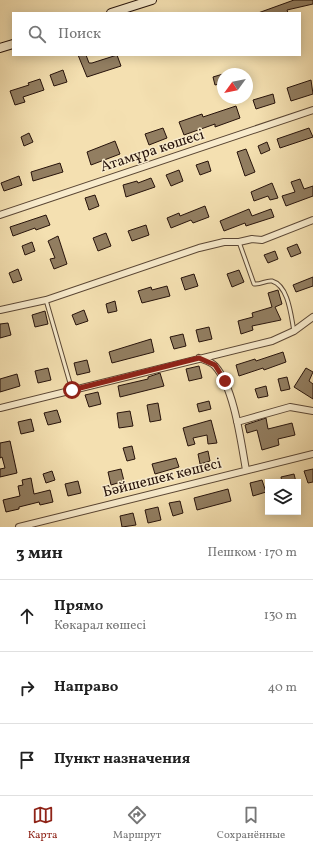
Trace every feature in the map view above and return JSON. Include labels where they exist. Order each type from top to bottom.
[{"type":"street","points":[[114,12],[152,0]]},
{"type":"street","points":[[0,48],[12,44]]},
{"type":"street","name":"Атамұра көшесі","points":[[0,215],[313,110]]},
{"type":"street","points":[[0,310],[46,300],[199,248],[224,242],[239,242],[252,239],[262,240],[313,220]]},
{"type":"street","points":[[0,408],[272,340],[294,331],[313,317]]},
{"type":"street","points":[[199,358],[215,365],[225,381],[237,422],[246,470]]},
{"type":"street","points":[[237,422],[290,407],[313,411]]},
{"type":"street","name":"Бәйшешек көшесі","points":[[19,527],[313,454]]},
{"type":"lane","points":[[239,242],[254,284],[269,281],[274,282],[285,292],[294,331]]},
{"type":"lane","points":[[46,300],[72,390]]},
{"type":"building","points":[[294,0],[313,0],[313,4],[287,10],[288,12],[261,12]]},
{"type":"building","points":[[78,56],[86,56],[89,63],[92,63],[117,56],[121,66],[87,77]]},
{"type":"building","points":[[63,70],[67,82],[54,86],[50,75]]},
{"type":"building","points":[[217,76],[217,84],[215,85],[213,77]]},
{"type":"building","points":[[40,79],[44,90],[23,97],[25,102],[15,105],[10,91],[29,85],[28,83]]},
{"type":"building","points":[[311,80],[313,94],[291,101],[287,88]]},
{"type":"building","points":[[273,94],[275,103],[256,109],[253,100]]},
{"type":"building","points":[[236,106],[240,118],[215,127],[215,124],[184,135],[179,122],[202,114],[203,117]]},
{"type":"building","points":[[163,128],[167,138],[149,145],[145,134]]},
{"type":"building","points":[[309,128],[313,137],[280,148],[277,139]]},
{"type":"building","points":[[29,133],[33,142],[24,146],[21,137]]},
{"type":"building","points":[[115,141],[120,154],[91,165],[87,152]]},
{"type":"building","points":[[267,142],[270,150],[261,154],[258,146]]},
{"type":"building","points":[[246,149],[255,172],[245,176],[237,152]]},
{"type":"building","points":[[208,161],[211,171],[200,175],[196,165]]},
{"type":"building","points":[[60,163],[63,172],[33,181],[31,172]]},
{"type":"building","points":[[179,170],[183,181],[171,186],[166,175]]},
{"type":"building","points":[[19,176],[22,185],[4,191],[1,183]]},
{"type":"building","points":[[151,178],[155,187],[126,197],[123,185],[137,181],[138,183]]},
{"type":"building","points":[[300,179],[304,189],[313,186],[313,196],[286,206],[282,196],[295,192],[291,182]]},
{"type":"building","points":[[272,183],[278,198],[270,200],[268,196],[254,201],[251,192]]},
{"type":"building","points":[[95,195],[99,206],[89,210],[85,198]]},
{"type":"building","points":[[205,206],[209,217],[193,223],[191,220],[171,228],[167,218],[179,213],[180,216]]},
{"type":"building","points":[[249,209],[252,216],[271,209],[274,217],[246,226],[245,223],[224,231],[220,221]]},
{"type":"building","points":[[46,215],[50,225],[36,230],[35,228],[13,236],[10,227]]},
{"type":"building","points":[[146,225],[149,235],[132,241],[128,231]]},
{"type":"building","points":[[106,233],[111,246],[98,251],[93,238]]},
{"type":"building","points":[[58,236],[67,264],[54,269],[50,259],[55,258],[48,241]]},
{"type":"building","points":[[32,242],[35,251],[25,255],[22,246]]},
{"type":"building","points":[[297,244],[301,253],[291,257],[287,248]]},
{"type":"building","points":[[275,251],[278,259],[268,263],[264,255]]},
{"type":"building","points":[[18,269],[22,280],[13,283],[9,273]]},
{"type":"building","points":[[239,270],[244,282],[232,287],[227,274]]},
{"type":"building","points":[[194,274],[198,286],[185,290],[181,278]]},
{"type":"building","points":[[313,277],[313,286],[296,292],[293,285]]},
{"type":"building","points":[[167,286],[170,296],[142,303],[138,291],[151,287],[152,290]]},
{"type":"building","points":[[278,290],[282,304],[275,307],[281,320],[252,326],[253,330],[241,334],[238,321],[253,317],[252,313],[272,307],[268,293]]},
{"type":"building","points":[[115,301],[117,311],[108,313],[106,304]]},
{"type":"building","points":[[84,310],[88,321],[76,325],[72,315]]},
{"type":"building","points":[[45,311],[48,324],[35,327],[32,315]]},
{"type":"building","points":[[8,323],[11,335],[0,338],[0,324]]},
{"type":"building","points":[[209,327],[212,339],[199,342],[196,330]]},
{"type":"building","points":[[183,334],[186,346],[174,349],[170,337]]},
{"type":"building","points":[[151,339],[154,352],[112,363],[109,352]]},
{"type":"building","points":[[283,352],[286,362],[264,370],[263,368],[239,376],[236,365],[255,359],[256,361]]},
{"type":"building","points":[[87,360],[90,372],[77,375],[74,363]]},
{"type":"building","points":[[199,366],[202,378],[189,381],[186,369]]},
{"type":"building","points":[[48,368],[51,380],[38,383],[35,371]]},
{"type":"building","points":[[306,368],[313,372],[309,381],[313,384],[313,399],[294,387]]},
{"type":"building","points":[[160,373],[164,386],[120,397],[118,386],[148,379],[148,377]]},
{"type":"building","points":[[17,374],[20,386],[0,392],[0,379]]},
{"type":"building","points":[[287,377],[290,389],[281,391],[278,379]]},
{"type":"building","points":[[266,386],[268,396],[258,398],[255,389]]},
{"type":"building","points":[[98,392],[101,404],[89,407],[85,395]]},
{"type":"building","points":[[209,401],[211,409],[199,412],[197,404]]},
{"type":"building","points":[[158,403],[161,420],[150,422],[147,405]]},
{"type":"building","points":[[57,410],[61,422],[48,425],[44,413]]},
{"type":"building","points":[[130,411],[133,426],[119,428],[117,413]]},
{"type":"building","points":[[266,418],[268,429],[292,423],[295,435],[278,439],[279,445],[262,450],[257,430],[247,433],[245,425]]},
{"type":"building","points":[[31,419],[34,431],[21,434],[18,422]]},
{"type":"building","points":[[211,420],[217,443],[208,444],[207,435],[193,438],[195,444],[188,446],[183,428]]},
{"type":"building","points":[[10,441],[17,473],[0,477],[0,469],[5,468],[2,457],[0,458],[0,443]]},
{"type":"building","points":[[132,446],[135,459],[127,461],[123,448]]},
{"type":"building","points":[[208,451],[210,461],[200,464],[198,454]]},
{"type":"building","points":[[176,458],[179,467],[155,474],[152,464]]},
{"type":"building","points":[[121,469],[124,481],[111,485],[108,472]]},
{"type":"building","points":[[313,469],[313,482],[308,483],[304,471]]},
{"type":"building","points":[[52,471],[55,480],[46,483],[43,474]]},
{"type":"building","points":[[294,474],[295,479],[281,479],[281,477]]},
{"type":"building","points":[[31,478],[34,494],[50,490],[53,502],[40,505],[39,502],[6,512],[3,500],[20,496],[18,486],[23,485],[22,480]]},
{"type":"building","points":[[262,480],[265,492],[253,496],[250,483]]},
{"type":"building","points":[[78,481],[81,493],[68,496],[65,484]]},
{"type":"building","points":[[228,489],[231,501],[197,510],[194,498]]},
{"type":"building","points":[[180,501],[183,513],[173,516],[169,503]]},
{"type":"building","points":[[158,507],[161,520],[148,523],[145,510]]},
{"type":"building","points":[[133,513],[136,525],[122,527],[120,516]]},
{"type":"route","points":[[72,390],[199,358],[215,365],[225,381]]}]
